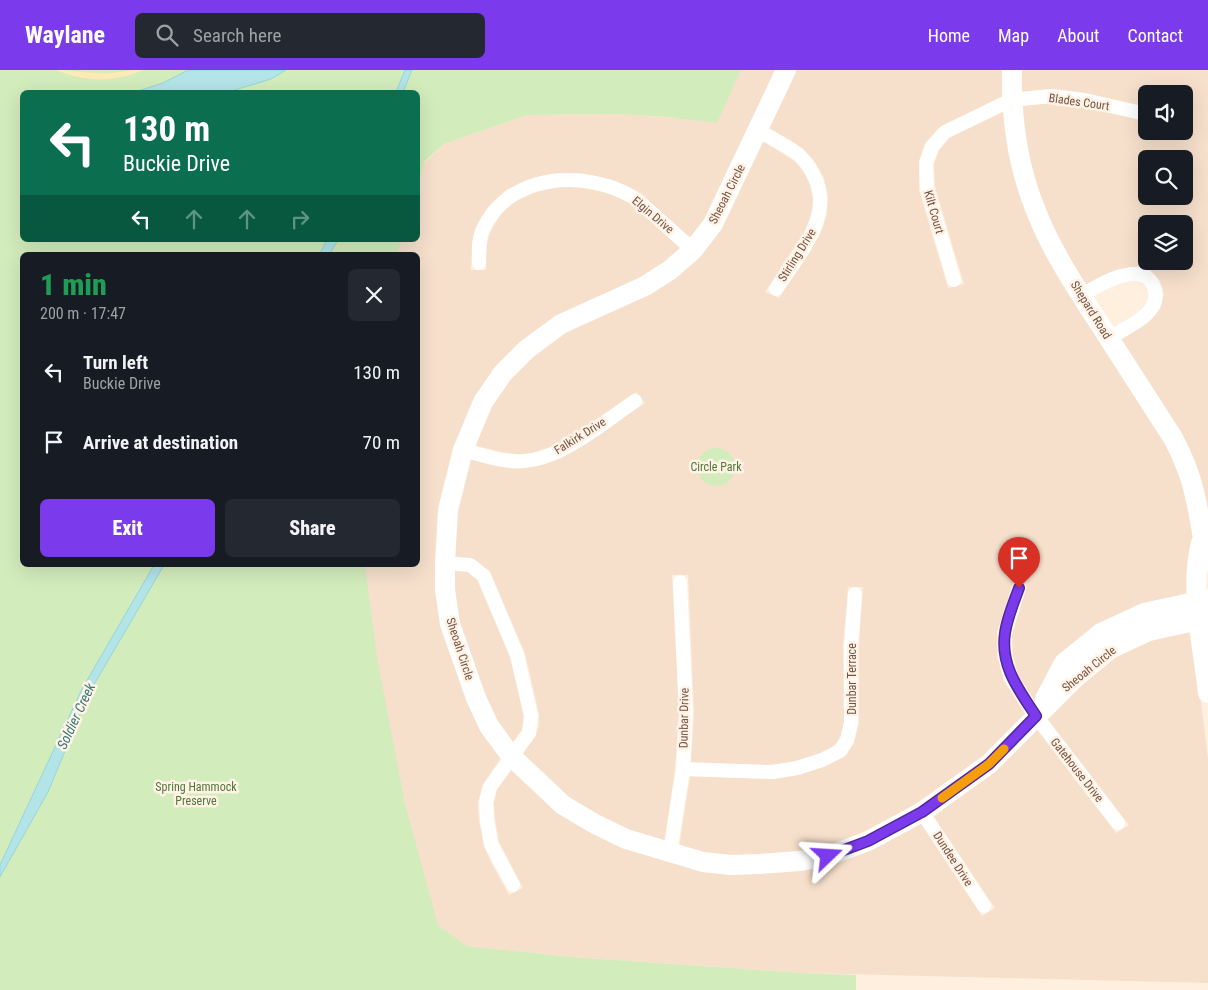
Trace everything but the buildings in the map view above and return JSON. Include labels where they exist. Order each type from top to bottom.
[{"type":"street","name":"Sheoah Circle","points":[[786,70],[714,224],[693,250],[670,270],[644,286],[561,324],[527,349],[503,373],[483,402],[463,450],[448,510],[444,563],[445,590],[450,624],[476,698],[489,726],[511,756],[563,805],[595,824],[626,839],[670,853],[702,862],[731,865],[800,861],[828,856],[868,841],[922,812],[989,764],[1076,677],[1110,649],[1149,631],[1203,610]]},
{"type":"street","name":"Shepard Road","points":[[1012,70],[1011,100],[1017,142],[1024,175],[1035,210],[1052,246],[1081,295],[1173,438],[1184,459],[1194,492],[1202,539],[1208,561]]},
{"type":"street","name":"Blades Court","points":[[1011,100],[1051,96],[1084,100],[1138,112]]},
{"type":"street","name":"Kilt Court","points":[[954,280],[927,188],[926,163],[932,147],[945,132],[1011,100]]},
{"type":"street","name":"Stirling Drive","points":[[758,130],[798,155],[809,166],[817,181],[821,197],[820,212],[813,232],[776,289]]},
{"type":"street","name":"Elgin Drive","points":[[479,263],[479,243],[483,230],[494,210],[510,196],[533,186],[557,180],[581,181],[611,186],[634,198],[693,250]]},
{"type":"street","points":[[1081,295],[1121,276],[1144,275],[1152,283],[1156,293],[1154,305],[1144,317],[1109,338]]},
{"type":"street","name":"Falkirk Drive","points":[[463,450],[500,459],[523,462],[542,458],[574,443],[635,401]]},
{"type":"street","name":"Shepard Road","points":[[1202,539],[1196,561],[1203,610],[1208,693]]},
{"type":"street","points":[[444,563],[470,565],[484,576],[517,655],[531,716],[529,733],[490,787],[486,802],[491,844],[498,861],[513,885]]},
{"type":"street","name":"Dunbar Drive","points":[[670,853],[683,769],[686,712],[680,582]]},
{"type":"street","name":"Gatehouse Drive","points":[[1019,588],[1005,633],[1005,656],[1011,678],[1036,716],[1118,823]]},
{"type":"street","name":"Dunbar Terrace","points":[[683,769],[772,772],[797,768],[822,760],[840,751],[847,740],[852,723],[851,646],[855,594]]},
{"type":"street","name":"Dundee Drive","points":[[922,812],[984,906]]},
{"type":"shaded area","points":[[740,70],[777,70],[707,221],[692,239],[638,192],[613,180],[582,174],[555,173],[529,180],[506,190],[488,207],[475,229],[472,243],[471,270],[486,270],[487,244],[490,232],[501,214],[514,202],[536,192],[558,187],[580,187],[608,193],[630,203],[682,250],[665,265],[496,370],[436,569],[502,756],[482,786],[478,803],[484,846],[509,895],[523,888],[499,842],[494,803],[497,790],[513,767],[557,810],[731,872],[920,822],[982,916],[995,908],[932,814],[1035,727],[1116,833],[1129,825],[1046,717],[1114,655],[1151,638],[1192,629],[1208,759],[1208,983],[802,973],[572,957],[467,946],[437,925],[405,803],[358,567],[420,567],[420,252],[377,252],[378,242],[420,242],[420,167],[444,144],[527,115],[612,114],[679,118]]},
{"type":"shaded area","points":[[794,70],[1004,70],[1003,96],[939,128],[925,143],[919,161],[919,190],[948,288],[964,284],[935,187],[934,164],[939,150],[950,137],[1005,111],[1009,143],[1166,441],[1186,494],[1194,539],[1189,596],[1057,660],[1035,701],[1018,675],[1013,655],[1012,634],[1028,583],[1014,580],[997,631],[997,656],[1004,681],[1026,716],[984,759],[918,807],[865,835],[826,849],[731,858],[679,848],[690,776],[772,779],[798,775],[824,767],[847,754],[854,743],[859,723],[859,646],[863,587],[848,587],[843,646],[844,723],[840,738],[834,746],[819,754],[771,766],[691,763],[694,712],[688,575],[672,575],[679,712],[675,769],[664,844],[629,833],[568,800],[521,755],[535,737],[539,725],[539,714],[525,653],[490,572],[474,559],[453,557],[456,511],[469,458],[498,466],[522,468],[545,464],[562,458],[645,403],[636,392],[570,437],[540,451],[523,455],[473,445],[490,405],[509,378],[565,330],[675,275],[762,141],[793,160],[803,170],[810,184],[813,198],[812,211],[806,229],[765,292],[779,298],[820,235],[827,214],[828,197],[824,178],[815,162],[803,149],[768,127]]},
{"type":"shaded area","points":[[1020,70],[1208,70],[1208,529],[1119,341],[1149,322],[1160,309],[1164,294],[1160,281],[1150,270],[1193,270],[1193,215],[1138,215],[1138,268],[1117,270],[1084,286],[1059,243],[1032,173],[1020,106],[1050,103],[1083,107],[1138,119],[1138,140],[1193,140],[1193,85],[1138,85],[1138,105],[1085,93],[1052,89],[1019,92]]},
{"type":"shaded area","points":[[452,571],[467,571],[477,580],[510,657],[524,716],[522,730],[512,743],[496,722],[483,696],[457,622]]},
{"type":"green space","name":"Spring Hammock Preserve","points":[[0,70],[741,70],[717,123],[668,117],[612,114],[527,115],[444,144],[424,162],[420,177],[420,90],[20,90],[20,242],[400,242],[398,252],[20,252],[20,567],[365,567],[377,657],[405,803],[438,925],[467,946],[572,957],[856,975],[856,990],[0,990]]},
{"type":"green space","name":"Circle Park","points":[[716,448],[730,453],[735,467],[730,481],[716,486],[702,481],[697,467],[702,453]]},
{"type":"sand","points":[[56,70],[105,73],[143,70],[110,79],[89,79]]},
{"type":"water","points":[[188,70],[286,70],[271,79],[235,90],[141,90],[163,83]]},
{"type":"water","points":[[405,70],[412,70],[404,90],[397,90]]},
{"type":"water","points":[[326,242],[337,242],[331,252],[321,252]]},
{"type":"water","name":"Soldier Creek","points":[[153,567],[163,567],[89,693],[48,792],[0,877],[0,865],[82,689]]},
{"type":"slow traffic","points":[[942,798],[989,764],[1004,749]]},
{"type":"route","points":[[828,856],[868,841],[922,812],[989,764],[1036,716],[1011,678],[1005,656],[1005,633],[1019,588]]}]
